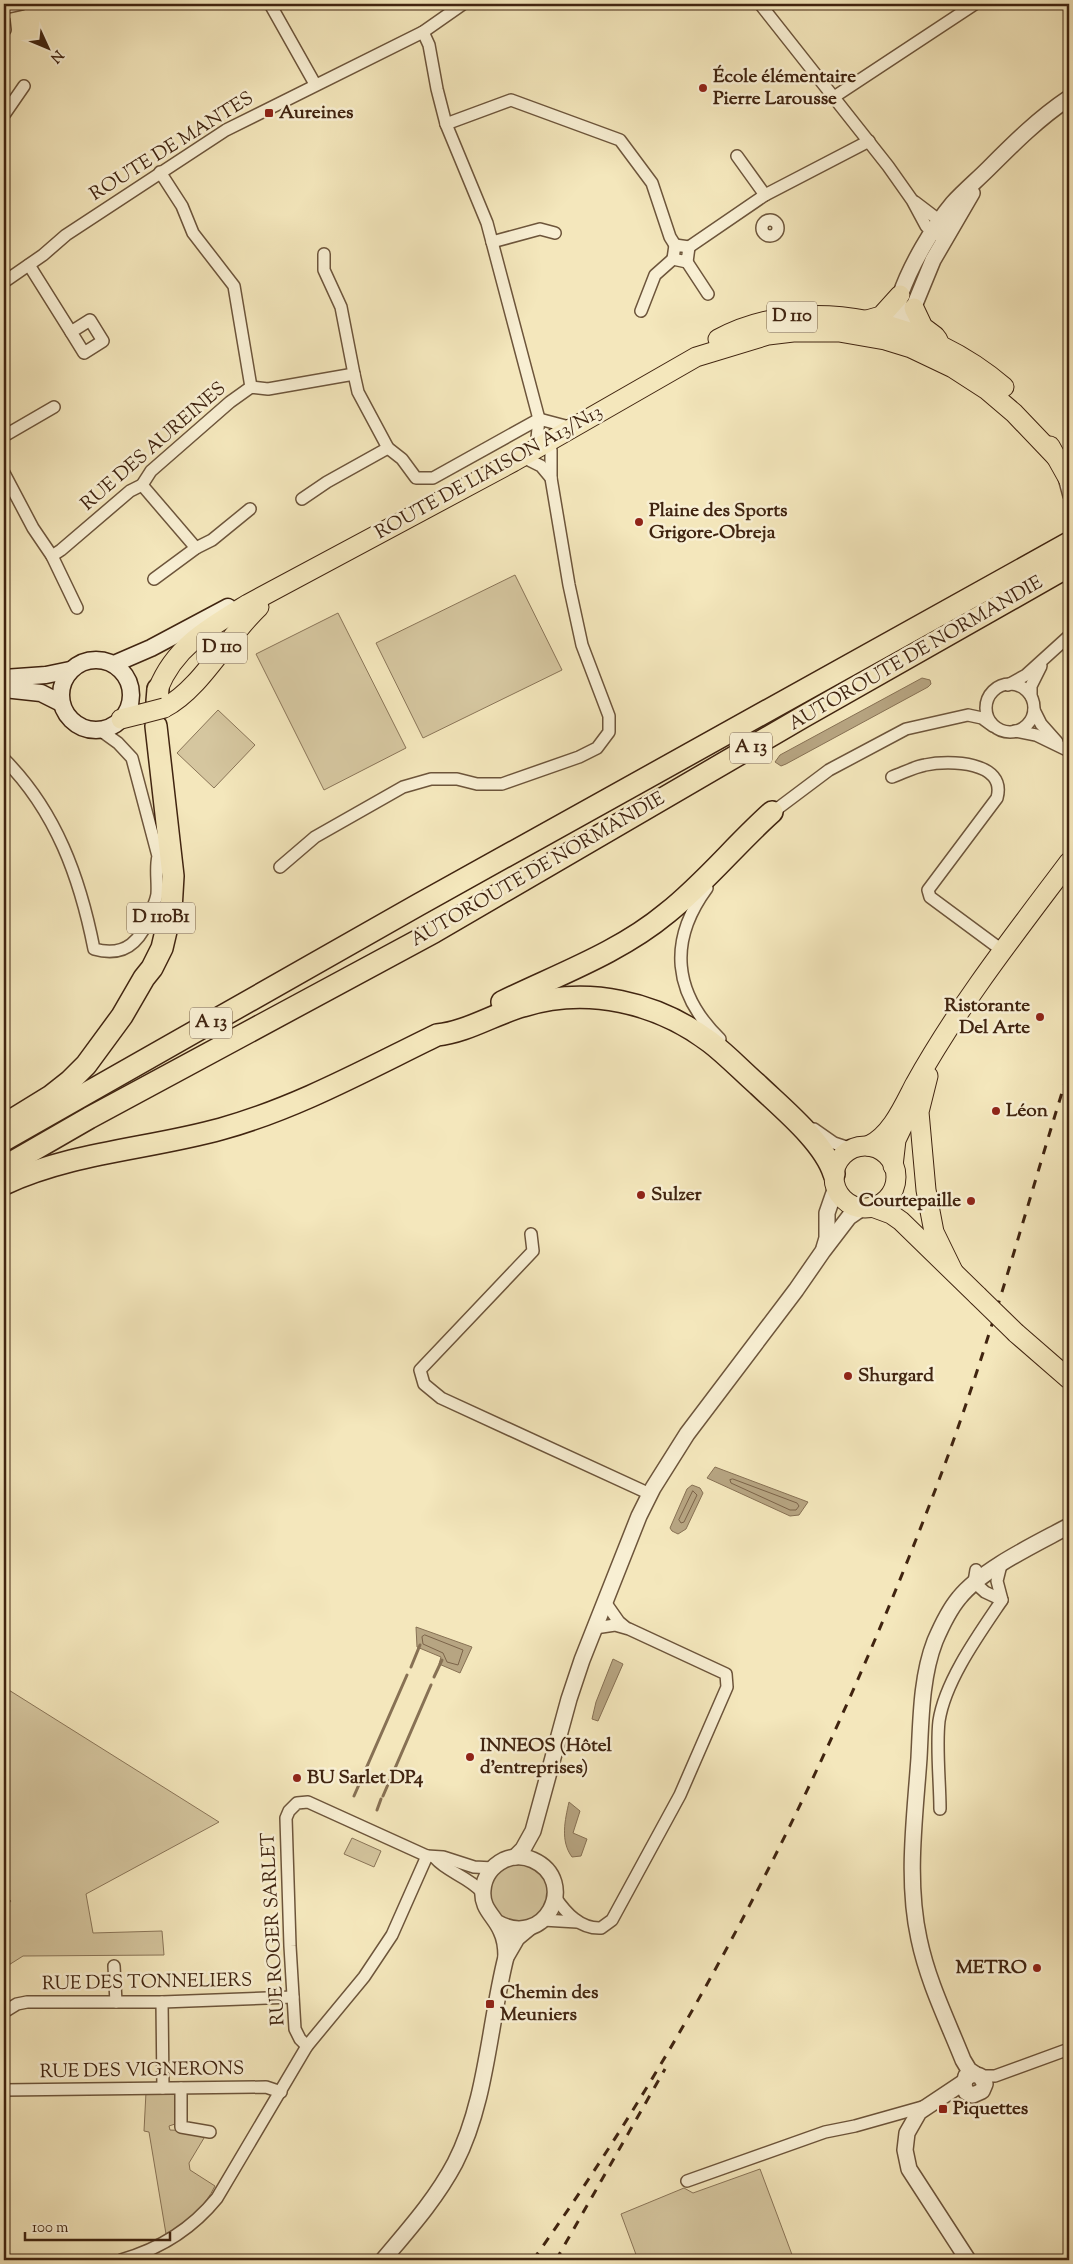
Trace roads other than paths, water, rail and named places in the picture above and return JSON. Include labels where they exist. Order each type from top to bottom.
[{"type":"highway","name":"AUTOROUTE DE NORMANDIE","points":[[4,1140],[418,904],[1069,543]]},
{"type":"highway","name":"AUTOROUTE DE NORMANDIE","points":[[4,1167],[89,1118],[434,932],[803,717],[1069,566]]},
{"type":"highway","points":[[4,1125],[50,1096],[70,1081],[86,1065],[122,1016],[152,968],[162,948],[167,930],[173,876],[155,708]]},
{"type":"highway","points":[[4,1184],[53,1165],[196,1135],[260,1117],[302,1100],[437,1035],[602,954],[641,932],[684,899],[741,840],[772,812]]},
{"type":"highway","name":"D 110B1","points":[[144,978],[156,946],[164,897],[163,877],[158,856]]},
{"type":"highway","points":[[437,1035],[453,1033],[524,1005],[560,999],[595,998],[633,1004],[692,1030],[720,1050],[805,1131],[828,1158],[835,1180]]},
{"type":"main road","points":[[867,320],[881,316],[900,295]]},
{"type":"main road","name":"D 110","points":[[914,308],[923,327],[935,336],[941,346]]},
{"type":"main road","name":"D 110","points":[[696,357],[709,343],[725,334],[764,322],[792,317],[819,316],[867,320],[953,368],[987,390],[1014,413],[1062,467]]},
{"type":"main road","name":"D 110","points":[[696,357],[745,341],[793,332],[839,332],[895,336],[941,346],[982,370],[1015,397],[1030,412],[1062,467]]},
{"type":"main road","name":"ROUTE DE LIAISON A13/N13","points":[[281,589],[399,522],[523,457],[696,357]]},
{"type":"main road","name":"D 110","points":[[114,664],[151,648],[384,522],[399,522]]},
{"type":"main road","points":[[155,708],[170,663],[186,646],[231,615],[281,589]]},
{"type":"main road","name":"D 110","points":[[121,719],[181,697],[197,681],[245,620],[281,589]]},
{"type":"main road","points":[[4,678],[46,675],[70,670],[89,660],[103,660],[114,664],[126,675],[131,690],[129,706],[121,719],[115,724],[100,730],[86,729],[73,722],[61,703],[61,689],[70,670]]},
{"type":"main road","points":[[4,689],[41,693],[61,703]]},
{"type":"main road","points":[[1069,862],[940,1040],[895,1120],[878,1139],[839,1160],[835,1180],[847,1202],[896,1217],[1069,1384]]},
{"type":"main road","points":[[926,1244],[903,1209],[895,1184],[893,1166],[896,1140],[928,1076],[954,1034],[1069,876]]},
{"type":"main road","points":[[928,1076],[919,1112],[926,1190],[934,1232],[953,1271]]},
{"type":"main road","points":[[860,1148],[885,1154],[893,1166]]},
{"type":"main road","points":[[867,1207],[886,1199],[895,1184]]},
{"type":"main road","points":[[1044,1359],[1069,1379]]},
{"type":"street","points":[[4,8],[22,4]]},
{"type":"street","points":[[270,4],[314,84]]},
{"type":"street","name":"ROUTE DE MANTES","points":[[4,282],[29,265],[66,235],[226,130],[314,84],[423,32],[463,4]]},
{"type":"street","points":[[760,4],[869,141],[912,200],[941,231]]},
{"type":"street","points":[[834,97],[910,40],[975,4]]},
{"type":"street","points":[[280,867],[314,837],[403,787],[431,779],[457,779],[477,784],[502,784],[580,757],[597,748],[608,732],[608,716],[582,645],[569,585],[551,478],[551,450],[537,438],[539,419],[492,242],[482,209],[446,124],[428,45],[423,32]]},
{"type":"street","points":[[4,115],[24,86]]},
{"type":"street","points":[[895,336],[900,295],[941,231],[958,198],[1020,137],[1069,98]]},
{"type":"street","points":[[446,124],[511,100],[620,140],[652,182],[670,237],[675,244],[689,247]]},
{"type":"street","points":[[686,262],[689,247],[765,195],[869,141]]},
{"type":"street","points":[[737,156],[765,195]]},
{"type":"street","points":[[160,172],[182,206],[193,233],[234,286],[251,387]]},
{"type":"street","points":[[753,204],[766,222]]},
{"type":"street","points":[[492,242],[540,229],[555,234]]},
{"type":"street","points":[[895,336],[914,308],[941,231]]},
{"type":"street","points":[[641,311],[655,275],[673,259],[675,244]]},
{"type":"street","points":[[324,254],[324,270],[341,307],[358,392],[388,448],[402,459],[416,478],[433,478],[539,419],[574,428]]},
{"type":"street","points":[[673,259],[686,262],[708,294]]},
{"type":"street","points":[[29,265],[70,332]]},
{"type":"street","name":"RUE DES AUREINES","points":[[52,556],[130,491],[142,485],[152,471],[230,402],[251,387],[268,389],[354,374]]},
{"type":"street","points":[[4,436],[54,407]]},
{"type":"street","points":[[302,499],[327,482],[388,448]]},
{"type":"street","points":[[523,457],[541,466],[551,478]]},
{"type":"street","points":[[1062,467],[1069,496]]},
{"type":"street","points":[[5,478],[52,556],[77,608]]},
{"type":"street","points":[[142,485],[196,548]]},
{"type":"street","points":[[154,579],[196,548],[212,540],[250,509]]},
{"type":"street","points":[[993,726],[987,714],[987,700],[995,690],[1026,675],[1069,636]]},
{"type":"street","points":[[1050,653],[1033,680],[1031,696],[1034,710],[1041,724],[1069,751]]},
{"type":"street","points":[[1008,685],[1021,687],[1031,696]]},
{"type":"street","points":[[1016,732],[1027,725],[1034,710]]},
{"type":"street","points":[[860,1148],[834,1143],[823,1136],[706,1026],[693,1006],[684,983],[681,947],[686,923],[691,911],[721,869],[772,812],[829,770],[874,744],[906,729],[968,715],[982,718],[1002,731],[1031,733],[1069,751]]},
{"type":"street","name":"D 110B1","points":[[100,730],[114,739],[128,753],[136,770],[158,856]]},
{"type":"street","points":[[4,759],[38,801],[65,847],[78,886],[94,949],[119,950],[137,942],[156,901],[156,867],[158,856]]},
{"type":"street","points":[[892,777],[926,765],[957,763],[984,768],[996,778],[999,791],[997,798],[928,890],[930,897],[1003,951]]},
{"type":"street","points":[[823,1251],[827,1238],[827,1213],[835,1180]]},
{"type":"street","points":[[515,1857],[523,1849],[533,1831],[569,1699],[605,1602],[639,1516],[650,1494],[687,1434],[823,1251],[849,1217],[867,1207]]},
{"type":"street","points":[[532,1234],[533,1251],[420,1370],[424,1384],[441,1398],[650,1494]]},
{"type":"street","points":[[975,1576],[990,1560],[1069,1516]]},
{"type":"street","points":[[972,2082],[930,1983],[919,1938],[912,1893],[913,1840],[921,1732],[918,1686],[923,1652],[932,1626],[957,1587],[975,1576],[1001,1565],[1069,1526]]},
{"type":"street","points":[[940,1809],[939,1723],[944,1702],[958,1672],[1002,1600],[997,1581],[1001,1565]]},
{"type":"street","points":[[975,1576],[985,1592],[1002,1600]]},
{"type":"street","points":[[605,1602],[619,1622],[628,1629]]},
{"type":"street","points":[[555,1897],[567,1914],[588,1926],[601,1928],[612,1920],[680,1795],[727,1687],[726,1674],[722,1671],[628,1629],[615,1625],[595,1628]]},
{"type":"street","name":"RUE ROGER SARLET","points":[[307,2046],[300,2039],[295,2029],[286,1818],[289,1810],[297,1803],[308,1802],[431,1857]]},
{"type":"street","points":[[506,1957],[518,1938],[529,1928],[543,1920],[552,1909],[555,1897],[552,1879],[535,1852],[533,1831]]},
{"type":"street","points":[[431,1857],[443,1856],[474,1868],[493,1868]]},
{"type":"street","points":[[383,2260],[437,2193],[456,2162],[469,2131],[506,1957],[504,1939],[496,1922],[486,1909],[482,1892],[473,1882],[431,1857]]},
{"type":"street","points":[[121,2260],[150,2251],[172,2239],[206,2211],[217,2198],[307,2046],[364,1977],[392,1935],[431,1857]]},
{"type":"street","points":[[482,1892],[487,1874],[503,1860],[515,1857],[529,1858],[542,1865]]},
{"type":"street","points":[[543,1920],[579,1922]]},
{"type":"street","points":[[496,1922],[513,1929],[529,1928]]},
{"type":"street","points":[[114,1966],[116,2002]]},
{"type":"street","name":"RUE DES TONNELIERS","points":[[4,2012],[17,2004],[27,2002],[162,2002],[293,1997]]},
{"type":"street","points":[[162,2002],[163,2088]]},
{"type":"street","points":[[687,2181],[825,2132],[855,2126],[926,2106],[972,2082],[996,2076],[1069,2049]]},
{"type":"street","points":[[913,2128],[938,2105],[972,2082]]},
{"type":"street","name":"RUE DES VIGNERONS","points":[[4,2090],[266,2087],[281,2092]]},
{"type":"street","points":[[181,2088],[181,2127],[210,2132]]},
{"type":"street","points":[[926,2106],[913,2128],[912,2153],[917,2180],[968,2260]]},
{"type":"street","points":[[888,2116],[913,2128]]},
{"type":"water","points":[[922,678],[930,680],[931,684],[928,687],[786,764],[781,766],[775,762],[780,755]]},
{"type":"water","points":[[715,1467],[808,1502],[799,1515],[790,1516],[707,1478]]},
{"type":"water","points":[[692,1485],[700,1488],[703,1493],[686,1529],[678,1534],[670,1528],[687,1489]]},
{"type":"water","points":[[416,1627],[472,1647],[460,1673],[439,1664],[441,1657],[417,1647]]},
{"type":"water","points":[[613,1659],[623,1664],[598,1721],[592,1719],[596,1702]]},
{"type":"water","points":[[569,1802],[580,1811],[573,1833],[587,1839],[581,1856],[572,1857],[566,1844],[564,1830]]},
{"type":"waterway","points":[[411,1667],[420,1645]]},
{"type":"waterway","points":[[434,1677],[442,1660]]},
{"type":"waterway","points":[[354,1796],[407,1675]]},
{"type":"waterway","points":[[383,1796],[431,1685]]},
{"type":"waterway","points":[[377,1810],[381,1799]]},
{"type":"railway","points":[[533,2260],[596,2168],[655,2074],[711,1978],[763,1880],[812,1780],[858,1678],[902,1576],[960,1422],[993,1322],[1069,1070]]},
{"type":"railway","points":[[556,2260],[665,2069]]},
{"type":"place","name":"École élémentaire Pierre Larousse","points":[[703,88]]},
{"type":"place","name":"Aureines","points":[[269,113]]},
{"type":"place","name":"Plaine des Sports Grigore-Obreja","points":[[639,522]]},
{"type":"place","name":"Ristorante Del Arte","points":[[1040,1017]]},
{"type":"place","name":"Léon","points":[[996,1111]]},
{"type":"place","name":"Sulzer","points":[[641,1195]]},
{"type":"place","name":"Courtepaille","points":[[971,1201]]},
{"type":"place","name":"Shurgard","points":[[848,1376]]},
{"type":"place","name":"INNEOS (Hôtel d'entreprises)","points":[[470,1757]]},
{"type":"place","name":"BU Sarlet DP4","points":[[297,1778]]},
{"type":"place","name":"METRO","points":[[1037,1968]]},
{"type":"place","name":"Chemin des Meuniers","points":[[490,2004]]},
{"type":"place","name":"Piquettes","points":[[943,2109]]}]
